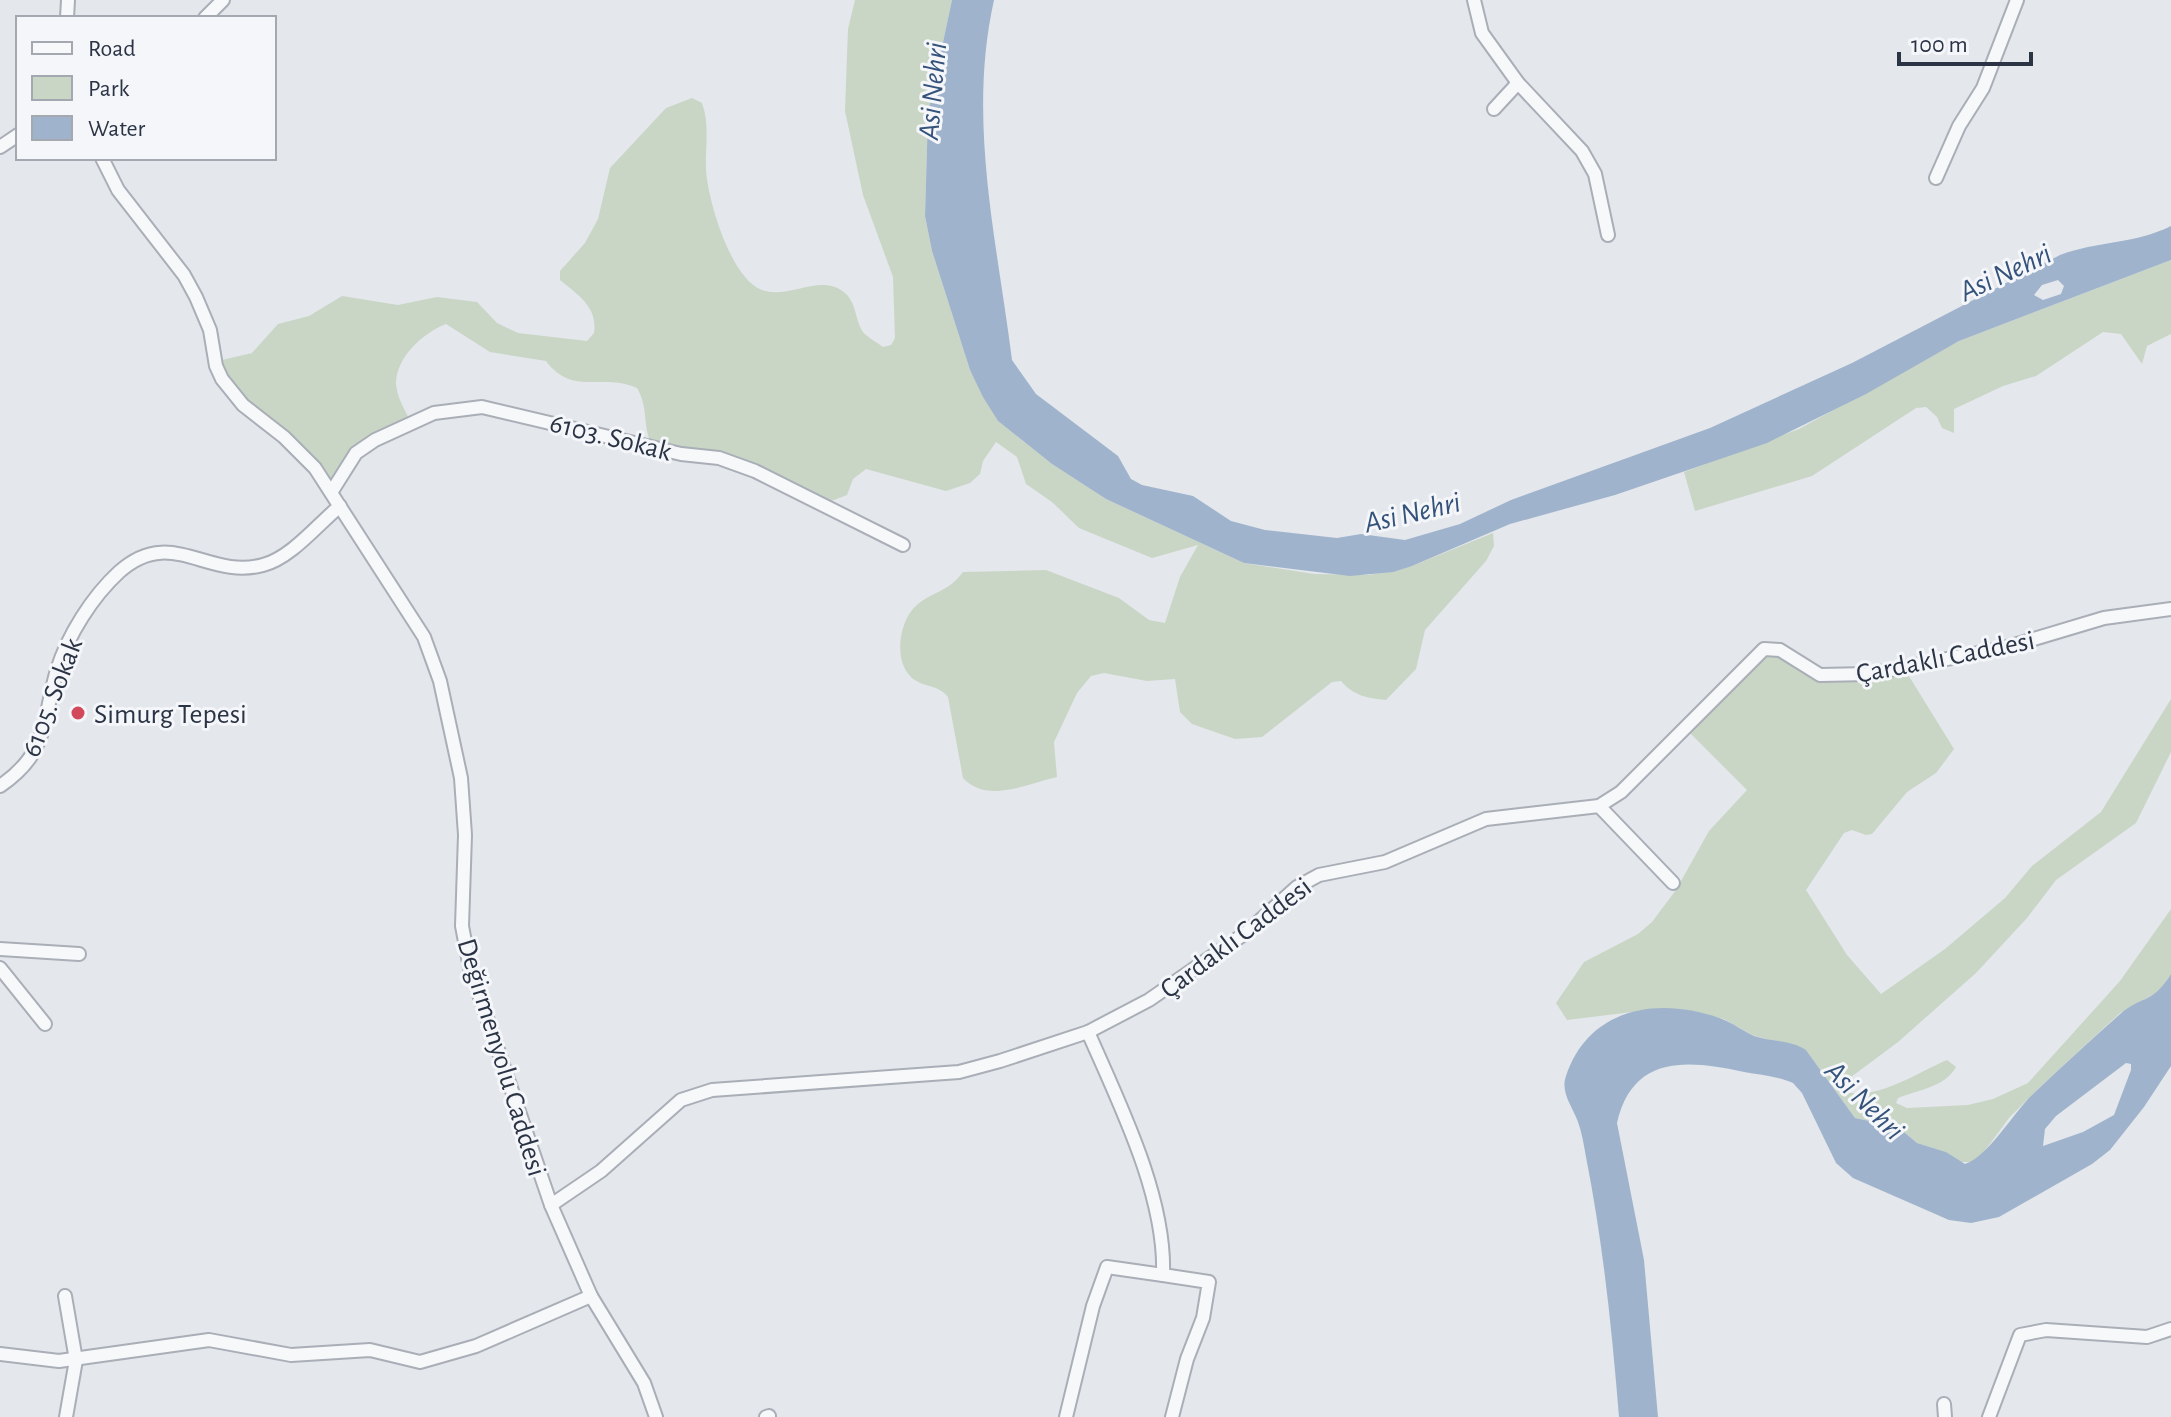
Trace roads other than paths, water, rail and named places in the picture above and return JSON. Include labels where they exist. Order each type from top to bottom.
[{"type":"street","points":[[207,16],[223,0]]},
{"type":"street","points":[[1474,0],[1482,33],[1518,83],[1582,151],[1595,174],[1608,235]]},
{"type":"street","points":[[1936,178],[1959,126],[1983,88],[2017,0]]},
{"type":"street","points":[[1494,109],[1518,83]]},
{"type":"street","name":"Değirmenyolu Caddesi","points":[[103,160],[123,197],[184,275],[210,330],[216,366],[230,392],[302,453],[332,491],[412,617],[434,660],[457,752],[464,807],[461,898],[465,947],[551,1205],[591,1296],[644,1383],[656,1417]]},
{"type":"street","name":"6103. Sokak","points":[[332,491],[356,453],[375,440],[434,413],[482,407],[681,454],[719,458],[755,471],[903,545]]},
{"type":"street","name":"6105. Sokak","points":[[0,786],[36,753],[65,652],[86,613],[120,571],[157,552],[173,551],[228,568],[266,565],[340,506]]},
{"type":"street","name":"Çardaklı Caddesi","points":[[551,1205],[601,1171],[681,1100],[701,1093],[959,1072],[1088,1032],[1171,986],[1247,932],[1297,887],[1319,875],[1385,862],[1486,819],[1599,806],[1621,792],[1764,649],[1780,650],[1820,675],[1869,674],[2004,648],[2104,618],[2171,609]]},
{"type":"street","points":[[1599,806],[1673,883]]},
{"type":"street","points":[[0,949],[79,954]]},
{"type":"street","points":[[0,968],[45,1024]]},
{"type":"street","points":[[1088,1032],[1128,1124],[1151,1196],[1163,1275]]},
{"type":"street","points":[[1066,1417],[1093,1306],[1107,1267],[1209,1282],[1203,1318],[1187,1359],[1172,1417]]},
{"type":"street","points":[[65,1296],[76,1360],[66,1417]]},
{"type":"street","points":[[0,1354],[46,1362],[76,1360],[209,1340],[291,1355],[370,1350],[420,1362],[476,1346],[591,1296]]},
{"type":"street","points":[[1989,1417],[2020,1335],[2046,1330],[2147,1337],[2170,1328]]},
{"type":"water","points":[[952,0],[994,0],[986,45],[984,135],[987,180],[1012,360],[1036,394],[1118,456],[1131,479],[1142,485],[1193,496],[1231,521],[1265,530],[1337,538],[1361,534],[1405,540],[1460,524],[1511,500],[1710,428],[1852,363],[2060,255],[2144,236],[2171,226],[2171,260],[1959,341],[1866,394],[1767,443],[1615,495],[1510,524],[1412,566],[1393,572],[1350,576],[1244,563],[1106,499],[1052,464],[998,421],[970,370],[932,251],[925,216],[928,113]],"holes":[[[2058,280],[2064,286],[2061,294],[2043,300],[2034,295],[2042,285]]]},
{"type":"water","points":[[2171,974],[2171,1066],[2110,1150],[2092,1164],[1999,1217],[1971,1223],[1949,1220],[1853,1178],[1836,1163],[1802,1093],[1793,1083],[1703,1065],[1666,1067],[1649,1073],[1636,1084],[1625,1101],[1617,1123],[1644,1260],[1658,1417],[1619,1417],[1592,1189],[1581,1131],[1565,1088],[1566,1076],[1577,1053],[1591,1035],[1629,1013],[1651,1009],[1674,1008],[1722,1019],[1754,1036],[1794,1044],[1806,1050],[1855,1118],[1898,1127],[1917,1143],[1946,1152],[1965,1164],[1983,1153],[2025,1102],[2086,1044],[2127,1009],[2164,984]],"holes":[[[2126,1063],[2131,1064],[2114,1115],[2083,1132],[2043,1146],[2045,1129],[2056,1116]]]},
{"type":"place","name":"Simurg Tepesi","points":[[78,713]]},
{"type":"water label","name":"Asi Nehri","points":[[932,91]]},
{"type":"water label","name":"Asi Nehri","points":[[2005,272]]},
{"type":"water label","name":"Asi Nehri","points":[[1412,512]]},
{"type":"water label","name":"Asi Nehri","points":[[1865,1100]]}]
